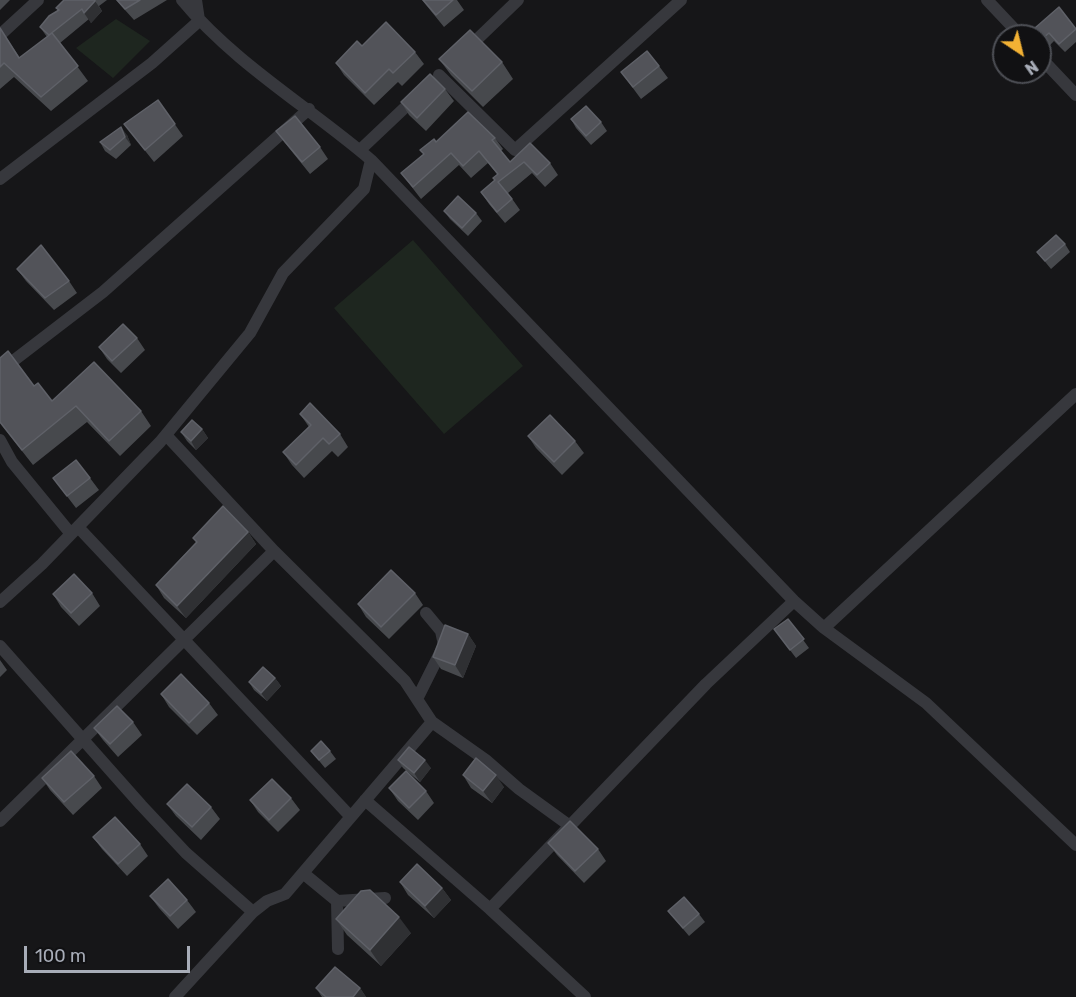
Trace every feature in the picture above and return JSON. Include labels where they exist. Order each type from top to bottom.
[{"type":"street","points":[[0,35],[38,0]]},
{"type":"street","points":[[182,0],[199,21],[253,68],[309,109],[371,160],[794,601],[824,628],[926,703],[1076,845]]},
{"type":"street","points":[[196,0],[199,21]]},
{"type":"street","points":[[360,150],[518,0]]},
{"type":"street","points":[[439,75],[515,150],[681,0]]},
{"type":"street","points":[[987,0],[1010,24]]},
{"type":"street","points":[[0,179],[152,63],[199,21]]},
{"type":"street","points":[[1052,70],[1076,95]]},
{"type":"street","points":[[0,371],[111,285],[309,109]]},
{"type":"street","points":[[0,602],[74,531],[166,435],[250,333],[283,273],[364,189],[371,160]]},
{"type":"street","points":[[824,628],[1076,394]]},
{"type":"street","points":[[166,435],[274,550],[405,681],[432,722],[487,760],[519,789],[570,826]]},
{"type":"street","points":[[0,440],[12,462],[74,531],[185,640],[351,816]]},
{"type":"street","points":[[0,821],[274,550]]},
{"type":"street","points":[[490,909],[706,684],[794,601]]},
{"type":"street","points":[[417,699],[444,645],[441,631],[426,613]]},
{"type":"street","points":[[0,646],[141,806],[186,852],[253,912]]},
{"type":"street","points":[[175,997],[253,912],[267,901],[285,894],[432,722]]},
{"type":"street","points":[[365,800],[490,909],[585,997]]},
{"type":"street","points":[[303,873],[336,901],[384,898]]},
{"type":"street","points":[[336,901],[338,950]]},
{"type":"shaded area","points":[[116,19],[150,41],[113,78],[76,48]]},
{"type":"shaded area","points":[[413,240],[523,366],[444,434],[334,308]]},
{"type":"building","points":[[64,0],[95,1],[84,13],[82,9],[49,35],[40,27],[49,16],[59,10],[56,8]]},
{"type":"building","points":[[117,0],[140,0],[125,9]]},
{"type":"building","points":[[423,0],[453,0],[436,15]]},
{"type":"building","points":[[1059,7],[1076,29],[1059,44],[1052,36],[1052,24],[1040,24]]},
{"type":"building","points":[[386,22],[415,52],[393,73],[389,69],[365,93],[336,63],[357,41],[362,46]]},
{"type":"building","points":[[0,28],[19,58],[52,33],[78,66],[41,97],[4,63],[0,67]]},
{"type":"building","points":[[470,30],[502,62],[472,91],[439,59]]},
{"type":"building","points":[[647,51],[659,66],[633,87],[621,72]]},
{"type":"building","points":[[430,74],[445,89],[417,118],[401,102]]},
{"type":"building","points":[[158,100],[175,124],[145,150],[124,124]]},
{"type":"building","points":[[586,106],[601,122],[586,136],[571,119]]},
{"type":"building","points":[[468,112],[495,138],[492,140],[510,162],[530,143],[550,163],[537,175],[524,162],[498,182],[512,199],[497,212],[481,192],[495,180],[493,178],[498,174],[479,151],[463,166],[451,153],[413,187],[401,173],[424,154],[420,150],[434,139],[436,142]]},
{"type":"building","points":[[295,116],[320,147],[302,162],[276,131]]},
{"type":"building","points":[[121,127],[125,137],[110,150],[100,142]]},
{"type":"building","points":[[458,196],[476,213],[462,228],[444,211]]},
{"type":"building","points":[[1056,235],[1065,244],[1045,261],[1037,252]]},
{"type":"building","points":[[41,245],[69,281],[45,298],[17,269]]},
{"type":"building","points":[[123,324],[137,338],[112,361],[99,347]]},
{"type":"building","points":[[8,351],[34,386],[38,383],[52,401],[94,362],[141,411],[109,441],[76,406],[22,450],[0,422],[0,358]]},
{"type":"building","points":[[310,403],[340,434],[329,444],[323,438],[296,465],[283,452],[311,425],[300,414]]},
{"type":"building","points":[[550,415],[575,441],[554,462],[528,436]]},
{"type":"building","points":[[192,420],[202,429],[191,441],[181,432]]},
{"type":"building","points":[[76,460],[90,478],[67,496],[53,478]]},
{"type":"building","points":[[223,506],[248,532],[177,606],[156,585],[197,542],[193,538]]},
{"type":"building","points":[[391,570],[415,593],[381,627],[358,604]]},
{"type":"building","points":[[74,574],[92,593],[71,613],[53,594]]},
{"type":"building","points":[[788,619],[804,639],[790,650],[774,629]]},
{"type":"building","points":[[445,625],[468,634],[455,665],[433,657]]},
{"type":"building","points":[[263,667],[275,678],[261,693],[249,682]]},
{"type":"building","points":[[181,674],[209,703],[189,723],[161,694]]},
{"type":"building","points":[[117,706],[133,722],[110,744],[94,728]]},
{"type":"building","points":[[321,741],[330,751],[319,760],[311,751]]},
{"type":"building","points":[[409,747],[425,760],[414,773],[398,760]]},
{"type":"building","points":[[71,751],[94,776],[64,802],[42,778]]},
{"type":"building","points":[[476,758],[496,775],[483,791],[463,775]]},
{"type":"building","points":[[406,771],[426,791],[409,808],[389,788]]},
{"type":"building","points":[[272,779],[291,798],[269,820],[250,800]]},
{"type":"building","points":[[187,784],[211,807],[192,827],[167,804]]},
{"type":"building","points":[[115,817],[140,844],[118,864],[93,837]]},
{"type":"building","points":[[570,821],[598,849],[575,871],[548,843]]},
{"type":"building","points":[[417,864],[442,888],[425,906],[400,882]]},
{"type":"building","points":[[168,879],[187,900],[170,916],[150,896]]},
{"type":"building","points":[[370,890],[399,917],[370,950],[336,919],[361,891]]},
{"type":"building","points":[[684,897],[699,914],[683,928],[668,911]]},
{"type":"building","points":[[335,967],[360,988],[353,997],[326,997],[316,988]]}]
